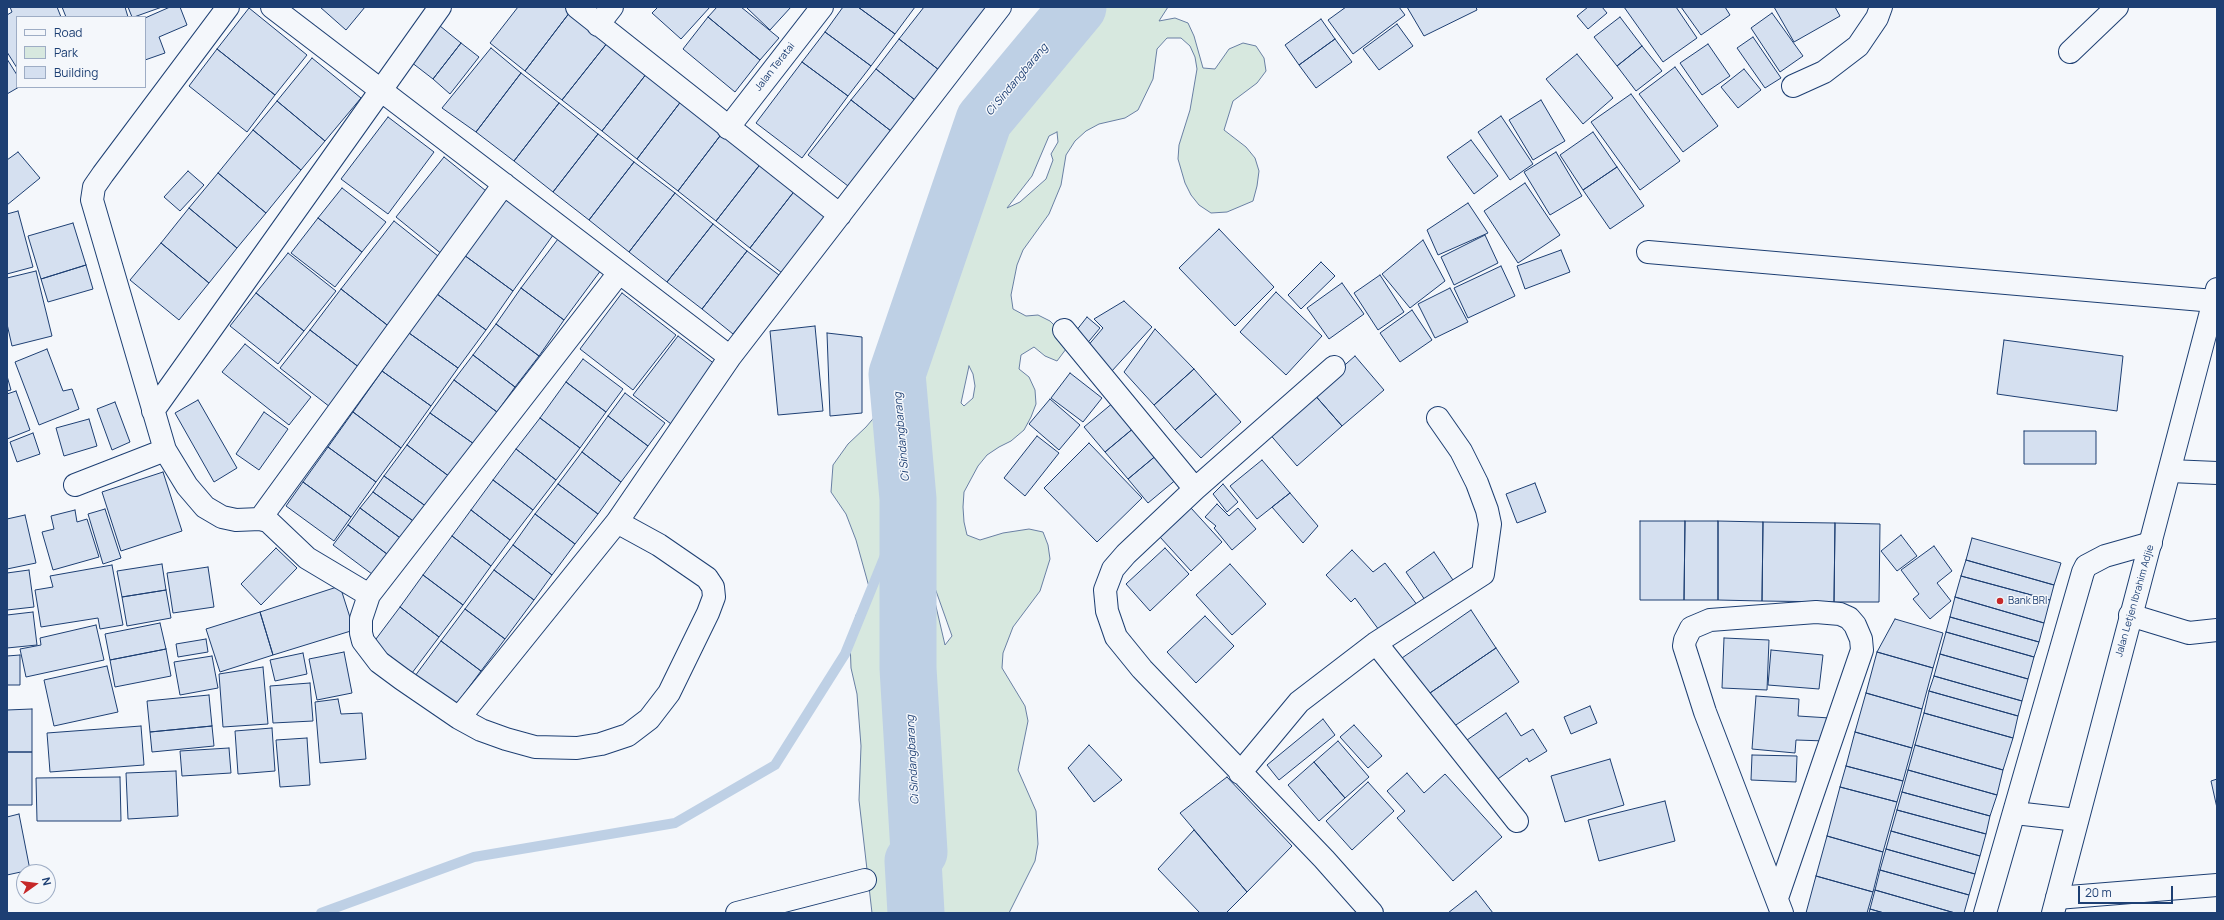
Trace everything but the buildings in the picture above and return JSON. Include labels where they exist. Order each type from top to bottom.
[{"type":"street","points":[[228,7],[94,187],[92,200],[165,450],[187,486],[206,507],[222,517],[236,520],[260,519],[268,521],[307,558],[369,595]]},
{"type":"street","points":[[272,7],[730,357]]},
{"type":"street","points":[[153,411],[440,7]]},
{"type":"street","points":[[577,7],[728,128],[840,215]]},
{"type":"street","points":[[598,25],[612,7]]},
{"type":"street","name":"Jalan Teratai","points":[[728,128],[822,7]]},
{"type":"street","points":[[459,718],[617,522],[730,357],[1000,7]]},
{"type":"street","points":[[1793,86],[1824,72],[1858,46],[1877,18],[1881,7]]},
{"type":"street","points":[[2070,52],[2117,7]]},
{"type":"street","points":[[260,519],[504,184]]},
{"type":"street","points":[[1648,252],[2215,295]]},
{"type":"street","points":[[617,522],[659,545],[707,578],[713,587],[714,597],[708,613],[669,693],[658,710],[638,729],[628,735],[601,744],[578,748],[536,747],[481,730],[459,718],[385,667],[369,652],[361,633],[361,618],[369,595],[619,273]]},
{"type":"street","name":"Jalan Letjen Ibrahim Adjie","points":[[2055,906],[2215,295]]},
{"type":"street","points":[[1064,330],[1195,489]]},
{"type":"street","points":[[1334,367],[1195,489],[1126,554],[1113,570],[1105,590],[1107,611],[1116,637],[1133,658],[1240,773],[1324,859],[1372,913]]},
{"type":"street","points":[[1240,773],[1299,702],[1376,643],[1483,574],[1490,524],[1487,510],[1477,483],[1461,451],[1438,418]]},
{"type":"street","points":[[75,486],[165,450]]},
{"type":"street","points":[[2170,471],[2217,473]]},
{"type":"street","points":[[1985,913],[2086,566],[2105,556],[2151,543]]},
{"type":"street","points":[[1816,612],[1840,614],[1849,618],[1855,625],[1861,639],[1862,650],[1779,906],[1704,712],[1684,646],[1684,640],[1691,628],[1710,620],[1816,612]]},
{"type":"street","points":[[2130,615],[2189,633],[2217,630]]},
{"type":"street","points":[[1376,643],[1517,821]]},
{"type":"street","points":[[2015,812],[2077,820]]},
{"type":"street","points":[[737,913],[865,880]]},
{"type":"street","points":[[2055,906],[2217,885]]},
{"type":"green space","points":[[1070,7],[1168,7],[1159,21],[1175,18],[1188,23],[1194,36],[1203,68],[1215,69],[1229,49],[1243,43],[1256,46],[1264,58],[1266,71],[1257,83],[1233,101],[1224,130],[1246,147],[1255,158],[1259,171],[1257,186],[1253,201],[1227,212],[1211,213],[1199,205],[1191,195],[1185,183],[1178,159],[1179,145],[1190,110],[1197,69],[1195,57],[1190,46],[1181,38],[1167,38],[1157,49],[1153,79],[1138,110],[1125,118],[1099,124],[1086,131],[1075,141],[1066,155],[1061,185],[1049,214],[1023,250],[1017,265],[1011,295],[1013,309],[1026,316],[1038,315],[1050,321],[1063,334],[1066,349],[1057,361],[1045,356],[1034,347],[1021,355],[1019,369],[1029,377],[1035,390],[1036,404],[1024,430],[1011,441],[987,455],[978,466],[964,492],[963,507],[967,535],[980,540],[1003,533],[1029,529],[1043,532],[1048,545],[1050,559],[1040,591],[1013,627],[1003,653],[1002,668],[1025,706],[1028,721],[1018,770],[1036,811],[1038,844],[1035,861],[1009,913],[872,913],[859,800],[861,746],[857,694],[851,668],[850,641],[856,615],[871,594],[856,540],[846,514],[831,492],[833,465],[848,444],[866,427],[883,407],[896,379],[908,298],[908,270],[916,244],[926,220],[941,199],[983,165],[1000,146],[1014,122],[1060,21]],"holes":[[[1057,132],[1058,142],[1051,154],[1053,160],[1046,179],[1020,202],[1007,208],[1032,176],[1049,136]],[[969,366],[973,374],[975,386],[973,398],[964,406],[961,403]],[[930,574],[952,636],[945,645]]]},
{"type":"waterway","name":"Ci Sindangbarang","points":[[916,913],[913,861],[919,852],[908,668],[908,499],[897,374],[984,120],[1078,7]]},
{"type":"waterway","points":[[321,913],[474,857],[675,823],[775,765],[845,654],[908,499]]},
{"type":"place","name":"Bank BRI","points":[[2000,601]]}]
